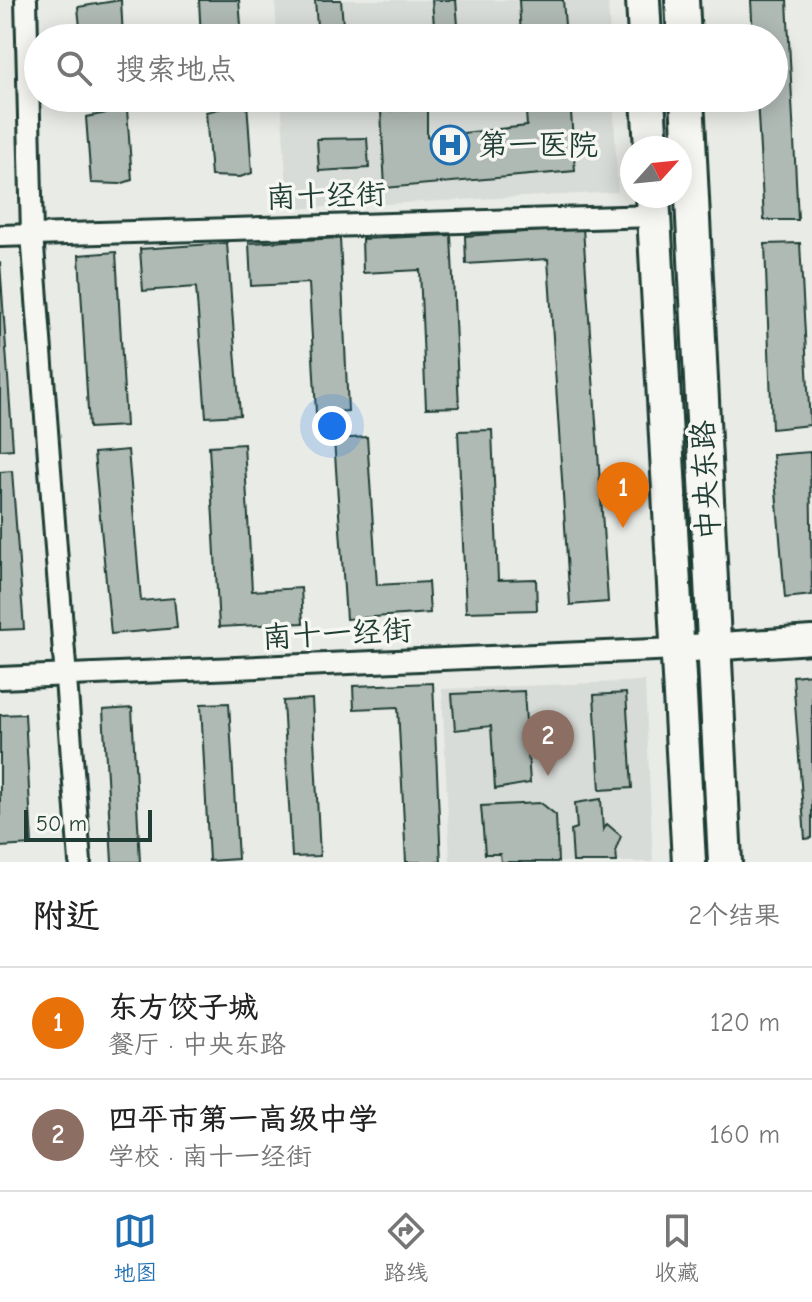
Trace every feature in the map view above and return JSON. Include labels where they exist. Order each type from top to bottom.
[{"type":"main road","points":[[643,0],[644,24]]},
{"type":"main road","points":[[682,0],[683,24]]},
{"type":"main road","points":[[649,112],[650,136]]},
{"type":"main road","name":"中央东路","points":[[688,112],[725,862]]},
{"type":"main road","name":"中央东路","points":[[654,208],[689,862]]},
{"type":"street","points":[[26,0],[27,24]]},
{"type":"street","points":[[29,112],[32,234],[80,862]]},
{"type":"street","name":"南十经街","points":[[0,236],[620,208]]},
{"type":"street","points":[[677,649],[812,640]]},
{"type":"street","name":"南十一经街","points":[[0,678],[677,649]]},
{"type":"shaded area","name":"第一医院","points":[[275,0],[608,0],[609,24],[276,24]]},
{"type":"shaded area","name":"第一医院","points":[[282,112],[614,112],[618,192],[288,209]]},
{"type":"shaded area","points":[[645,681],[653,862],[450,862],[442,689]]},
{"type":"building","points":[[121,0],[122,24],[80,24],[78,7]]},
{"type":"building","points":[[199,0],[239,0],[241,24],[200,24]]},
{"type":"building","points":[[315,0],[341,0],[343,24],[317,24]]},
{"type":"building","points":[[432,0],[456,0],[458,24],[434,24]]},
{"type":"building","points":[[519,0],[563,0],[565,24],[520,24]]},
{"type":"building","points":[[751,0],[787,0],[798,220],[764,220],[758,112],[788,112],[788,24],[752,24]]},
{"type":"building","points":[[127,112],[132,180],[120,184],[91,183],[86,117]]},
{"type":"building","points":[[206,112],[248,112],[252,173],[240,177],[211,176]]},
{"type":"building","points":[[381,112],[427,112],[427,137],[527,126],[526,112],[571,112],[575,171],[385,188]]},
{"type":"building","points":[[367,138],[369,168],[319,171],[317,139]]},
{"type":"building","points":[[583,228],[608,602],[570,605],[548,259],[466,264],[465,236]]},
{"type":"building","points":[[451,235],[459,407],[426,408],[420,270],[363,273],[362,239]]},
{"type":"building","points":[[340,238],[348,411],[316,413],[309,283],[251,286],[249,243]]},
{"type":"building","points":[[227,243],[240,415],[206,417],[196,287],[143,291],[140,249]]},
{"type":"building","points":[[800,243],[810,425],[772,429],[765,244]]},
{"type":"building","points":[[116,252],[126,426],[89,428],[79,255]]},
{"type":"building","points":[[0,262],[13,449],[0,450]]},
{"type":"building","points":[[492,430],[498,580],[536,579],[537,610],[466,612],[458,431]]},
{"type":"building","points":[[367,437],[377,585],[428,582],[430,613],[346,619],[334,439]]},
{"type":"building","points":[[244,444],[252,591],[301,588],[303,623],[219,627],[209,446]]},
{"type":"building","points":[[128,450],[141,601],[174,598],[177,628],[111,634],[94,453]]},
{"type":"building","points":[[810,452],[812,595],[785,598],[773,455]]},
{"type":"building","points":[[12,471],[24,629],[0,630],[0,472]]},
{"type":"building","points":[[812,674],[812,838],[805,839],[793,676]]},
{"type":"building","points":[[433,683],[441,862],[406,862],[398,707],[354,709],[353,686]]},
{"type":"building","points":[[524,691],[530,783],[495,789],[491,726],[455,730],[452,694]]},
{"type":"building","points":[[626,693],[632,788],[600,790],[594,695]]},
{"type":"building","points":[[312,699],[320,856],[292,857],[283,701]]},
{"type":"building","points":[[229,703],[238,859],[209,861],[201,704]]},
{"type":"building","points":[[132,708],[140,862],[112,862],[103,710]]},
{"type":"building","points":[[25,714],[32,845],[0,847],[0,715]]},
{"type":"building","points":[[601,799],[603,830],[607,824],[621,836],[616,849],[617,862],[573,862],[571,830],[577,828],[575,803]]},
{"type":"building","points":[[541,803],[556,815],[558,862],[501,862],[500,854],[485,854],[481,806]]},
{"type":"place","name":"第一医院","points":[[450,145]]},
{"type":"place","name":"东方饺子城","points":[[623,528]]},
{"type":"place","name":"四平市第一高级中学","points":[[548,776]]}]
